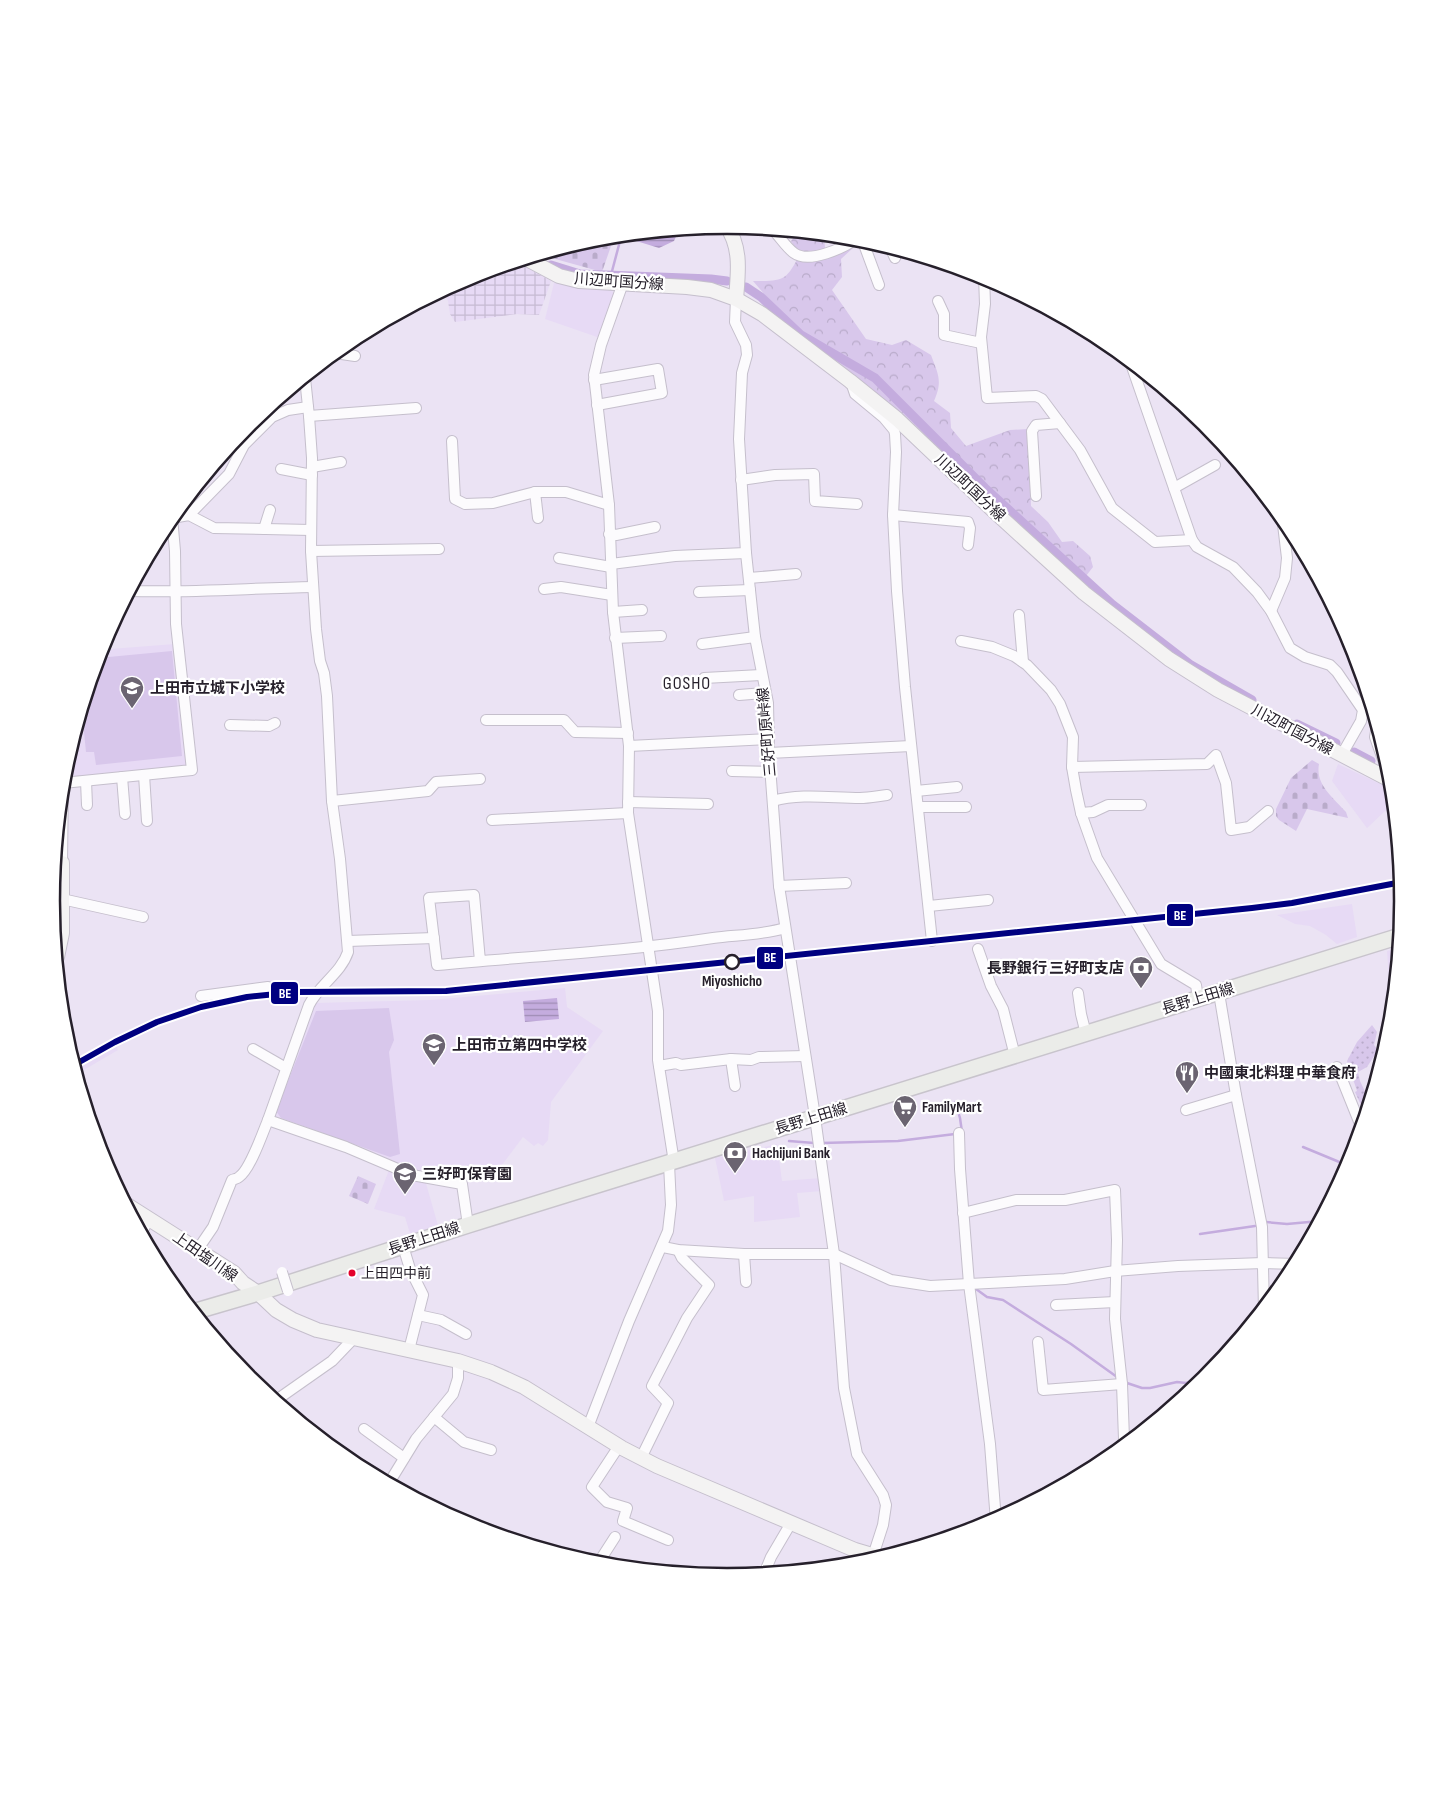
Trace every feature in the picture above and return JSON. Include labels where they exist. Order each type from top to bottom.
[{"type":"main road","name":"長野上田線","points":[[200,1310],[1394,938]]},
{"type":"street","points":[[732,234],[739,266],[736,299]]},
{"type":"street","points":[[778,236],[795,254],[802,257],[811,257],[835,251],[845,245]]},
{"type":"street","points":[[859,247],[879,285]]},
{"type":"street","name":"川辺町国分線","points":[[534,263],[569,279],[701,288],[736,299],[770,320],[897,419],[1084,593],[1170,659],[1218,690],[1341,756],[1382,772]]},
{"type":"street","points":[[588,1427],[629,1321],[663,1247],[668,1231],[671,1205],[669,1164],[673,1156],[659,1066],[658,1010],[628,808],[629,746],[615,638],[609,505],[594,380],[602,345],[623,283]]},
{"type":"street","points":[[984,286],[985,304],[981,343],[987,398],[1036,396],[1042,399],[1080,450],[1112,508],[1155,542],[1192,540]]},
{"type":"street","name":"三好町原峠線","points":[[736,299],[735,322],[746,345],[747,355],[742,373],[739,439],[746,554],[755,637],[768,703],[770,772],[774,801],[779,886],[814,1118],[820,1146],[834,1254],[844,1388],[857,1454],[883,1495],[886,1505],[878,1551]]},
{"type":"street","points":[[938,301],[944,314],[944,335],[981,343]]},
{"type":"street","points":[[345,355],[355,356]]},
{"type":"street","points":[[594,380],[658,369],[662,393],[597,404]]},
{"type":"street","points":[[1134,372],[1192,540],[1197,546],[1233,567],[1257,592],[1271,611],[1290,648],[1305,657],[1330,665],[1337,672],[1362,710],[1361,721],[1341,756]]},
{"type":"street","points":[[850,381],[855,394],[884,418],[895,434],[894,515],[897,591],[932,941]]},
{"type":"street","points":[[198,1249],[213,1227],[232,1180],[240,1177],[244,1172],[257,1148],[312,999],[346,959],[348,952],[340,859],[332,801],[330,723],[324,673],[320,661],[313,587],[311,551],[312,471],[306,385]]},
{"type":"street","points":[[183,516],[189,515],[229,474],[244,445],[272,417],[288,410],[416,408]]},
{"type":"street","points":[[1036,496],[1032,431],[1036,425],[1060,423]]},
{"type":"street","points":[[452,441],[455,499],[465,504],[493,503],[535,492],[566,492],[609,505]]},
{"type":"street","points":[[281,469],[312,471],[340,462]]},
{"type":"street","points":[[1174,488],[1215,465]]},
{"type":"street","points":[[741,480],[776,474],[814,474],[815,501],[856,504]]},
{"type":"street","points":[[535,492],[538,518]]},
{"type":"street","points":[[264,529],[270,510]]},
{"type":"street","points":[[189,515],[214,528],[311,530]]},
{"type":"street","points":[[894,515],[968,522],[970,528],[968,545]]},
{"type":"street","points":[[609,534],[616,535],[655,527]]},
{"type":"street","points":[[71,782],[192,770],[176,624],[177,592],[173,530]]},
{"type":"street","points":[[1271,611],[1285,578],[1287,558],[1284,533]]},
{"type":"street","points":[[311,551],[439,549]]},
{"type":"street","points":[[559,558],[611,565],[674,556],[746,554]]},
{"type":"street","points":[[749,578],[796,574]]},
{"type":"street","points":[[137,591],[177,592],[313,587]]},
{"type":"street","points":[[544,589],[561,587],[612,595]]},
{"type":"street","points":[[700,592],[750,590]]},
{"type":"street","points":[[613,612],[642,610]]},
{"type":"street","points":[[1019,615],[1023,662]]},
{"type":"street","points":[[615,638],[660,636]]},
{"type":"street","points":[[702,644],[755,637]]},
{"type":"street","points":[[961,641],[992,647],[1014,656],[1023,662],[1051,690],[1060,704],[1073,737],[1072,767],[1081,813],[1096,858],[1161,964],[1196,985],[1198,999]]},
{"type":"street","points":[[704,678],[761,675]]},
{"type":"street","points":[[739,695],[765,693]]},
{"type":"street","points":[[486,720],[564,720],[575,732],[628,734]]},
{"type":"street","points":[[1361,721],[1371,725]]},
{"type":"street","points":[[230,725],[270,726],[275,723]]},
{"type":"street","points":[[629,746],[769,739]]},
{"type":"street","points":[[769,753],[911,746]]},
{"type":"street","points":[[1072,767],[1207,764],[1216,755],[1226,783],[1231,830],[1248,827],[1268,811]]},
{"type":"street","points":[[732,771],[770,772]]},
{"type":"street","points":[[144,775],[147,821]]},
{"type":"street","points":[[122,777],[124,814]]},
{"type":"street","points":[[332,801],[428,791],[436,782],[480,779]]},
{"type":"street","points":[[86,781],[87,805]]},
{"type":"street","points":[[916,791],[957,787]]},
{"type":"street","points":[[774,801],[784,798],[836,796],[861,798],[887,795]]},
{"type":"street","points":[[492,820],[628,808],[708,804]]},
{"type":"street","points":[[1081,813],[1093,812],[1108,805],[1141,805]]},
{"type":"street","points":[[918,807],[966,807]]},
{"type":"street","points":[[60,884],[61,939]]},
{"type":"street","points":[[779,886],[846,884]]},
{"type":"street","points":[[480,961],[474,896],[429,898],[437,965],[648,947],[772,932],[785,928]]},
{"type":"street","points":[[62,899],[143,917]]},
{"type":"street","points":[[929,906],[988,900]]},
{"type":"street","points":[[348,941],[434,938]]},
{"type":"street","points":[[978,949],[991,986],[1003,1009],[1015,1056]]},
{"type":"street","points":[[201,996],[268,988]]},
{"type":"street","points":[[1078,993],[1080,1014],[1085,1030],[1084,1036]]},
{"type":"street","points":[[1219,993],[1236,1095],[1262,1227],[1264,1299]]},
{"type":"street","points":[[253,1049],[286,1068]]},
{"type":"street","points":[[659,1066],[730,1059],[751,1060],[759,1057],[805,1056]]},
{"type":"street","points":[[730,1059],[735,1086]]},
{"type":"street","points":[[1337,1067],[1359,1120]]},
{"type":"street","points":[[1186,1110],[1236,1095]]},
{"type":"street","points":[[268,1120],[346,1146],[412,1174],[462,1184],[468,1226]]},
{"type":"street","points":[[959,1133],[969,1284],[990,1444],[995,1512]]},
{"type":"street","points":[[963,1213],[1016,1200],[1065,1200],[1115,1190],[1117,1240],[1115,1319],[1122,1384],[1124,1438]]},
{"type":"street","name":"上田塩川線","points":[[137,1212],[234,1273],[242,1283],[258,1293],[276,1310],[293,1320],[317,1330],[458,1361],[491,1372],[524,1387],[641,1458],[694,1483],[867,1554]]},
{"type":"street","points":[[145,1227],[148,1219]]},
{"type":"street","points":[[403,1246],[410,1269],[423,1295],[409,1350]]},
{"type":"street","points":[[663,1247],[678,1250],[744,1254],[834,1254],[891,1280],[930,1286],[1065,1278],[1115,1271],[1178,1266],[1288,1264]]},
{"type":"street","points":[[641,1458],[668,1403],[652,1386],[687,1318],[709,1285],[682,1258],[678,1250]]},
{"type":"street","points":[[744,1254],[746,1282]]},
{"type":"street","points":[[282,1272],[288,1291]]},
{"type":"street","points":[[1056,1304],[1115,1302]]},
{"type":"street","points":[[418,1315],[441,1320],[466,1334]]},
{"type":"street","points":[[281,1397],[332,1361],[354,1338]]},
{"type":"street","points":[[1038,1342],[1043,1390],[1122,1384]]},
{"type":"street","points":[[391,1478],[434,1417],[453,1394],[458,1378],[458,1361]]},
{"type":"street","points":[[434,1417],[464,1442],[491,1450]]},
{"type":"street","points":[[364,1430],[404,1458]]},
{"type":"street","points":[[619,1446],[592,1487],[607,1502],[627,1508],[623,1521],[668,1540]]},
{"type":"street","points":[[767,1568],[791,1522]]},
{"type":"street","points":[[602,1557],[615,1536]]},
{"type":"shaded area","points":[[676,236],[674,241],[659,248],[635,241]]},
{"type":"shaded area","points":[[523,266],[551,281],[539,315],[517,314],[455,322],[450,314],[446,297]]},
{"type":"shaded area","points":[[554,283],[580,288],[612,290],[615,297],[600,338],[545,319]]},
{"type":"shaded area","name":"上田市立城下小学校","points":[[175,644],[188,768],[72,777],[95,687],[110,648]]},
{"type":"shaded area","points":[[1338,764],[1384,786],[1388,810],[1367,828],[1332,781]]},
{"type":"shaded area","points":[[1352,904],[1357,937],[1337,944],[1310,926],[1295,924],[1277,915]]},
{"type":"shaded area","points":[[1394,949],[1390,978],[1389,978],[1387,951]]},
{"type":"shaded area","name":"上田市立第四中学校","points":[[565,988],[567,1007],[603,1031],[551,1102],[548,1140],[543,1146],[538,1143],[534,1146],[523,1137],[490,1181],[413,1172],[272,1118],[315,1003],[430,1000]]},
{"type":"shaded area","points":[[557,998],[559,1019],[525,1022],[523,1001]]},
{"type":"shaded area","points":[[113,1039],[118,1050],[82,1071],[79,1058]]},
{"type":"shaded area","points":[[777,1144],[782,1181],[821,1178],[822,1191],[797,1193],[800,1217],[754,1222],[754,1196],[724,1201],[715,1158]]},
{"type":"shaded area","name":"三好町保育園","points":[[389,1170],[425,1180],[439,1229],[411,1237],[405,1217],[374,1209]]},
{"type":"green space","points":[[794,238],[825,242],[825,248],[853,248],[841,259],[842,277],[832,290],[866,339],[892,345],[906,340],[931,355],[939,383],[934,401],[950,413],[951,428],[966,446],[1010,430],[1028,429],[1031,506],[1048,522],[1062,542],[1073,541],[1090,556],[1093,567],[1086,576],[1014,513],[818,357],[753,281],[778,280],[791,270],[800,254],[791,241]]},
{"type":"green space","points":[[609,245],[611,246],[602,272],[552,258]]},
{"type":"green space","name":"上田市立城下小学校","points":[[172,651],[182,756],[96,765],[94,752],[86,752],[84,727],[95,687],[107,657]]},
{"type":"green space","points":[[1312,760],[1319,764],[1320,778],[1326,791],[1346,812],[1348,818],[1307,809],[1296,831],[1279,820],[1276,816],[1276,809],[1291,778]]},
{"type":"green space","points":[[389,1008],[394,1040],[389,1052],[400,1154],[390,1157],[281,1118],[276,1111],[316,1011]]},
{"type":"green space","points":[[1372,1025],[1377,1032],[1374,1045],[1378,1050],[1367,1067],[1358,1072],[1366,1094],[1362,1108],[1355,1092],[1357,1091],[1347,1061],[1357,1042]]},
{"type":"green space","points":[[358,1176],[376,1184],[368,1204],[349,1196]]},
{"type":"waterway","points":[[611,275],[619,243]]},
{"type":"waterway","points":[[551,265],[580,274],[727,281]]},
{"type":"waterway","points":[[746,287],[761,297],[801,335],[875,378],[985,488],[1112,604],[1191,665],[1252,700]]},
{"type":"waterway","points":[[1297,724],[1336,743]]},
{"type":"waterway","points":[[1354,752],[1371,761]]},
{"type":"waterway","points":[[955,1102],[962,1132]]},
{"type":"waterway","points":[[822,1143],[898,1141],[955,1134]]},
{"type":"waterway","points":[[789,1141],[814,1143]]},
{"type":"waterway","points":[[1303,1147],[1341,1163]]},
{"type":"waterway","points":[[1266,1222],[1287,1224],[1313,1222]]},
{"type":"waterway","points":[[1200,1234],[1255,1226]]},
{"type":"waterway","points":[[976,1289],[987,1297],[1003,1300],[1071,1344],[1117,1377]]},
{"type":"waterway","points":[[1127,1383],[1142,1388],[1150,1388],[1177,1382],[1190,1382]]},
{"type":"transit line","name":"BE","points":[[80,1062],[157,1022],[201,1007],[247,997],[296,992],[446,991],[1252,908],[1292,903],[1395,883]]},
{"type":"place","name":"上田市立城下小学校","points":[[132,709]]},
{"type":"place","name":"Miyoshicho","points":[[732,962]]},
{"type":"place","name":"長野銀行 三好町支店","points":[[1141,989]]},
{"type":"place","name":"上田市立第四中学校","points":[[434,1066]]},
{"type":"place","name":"中國東北料理 中華食府","points":[[1187,1094]]},
{"type":"place","name":"FamilyMart","points":[[905,1128]]},
{"type":"place","name":"Hachijuni Bank","points":[[735,1174]]},
{"type":"place","name":"三好町保育園","points":[[405,1195]]},
{"type":"place","name":"上田四中前","points":[[352,1273]]},
{"type":"district","name":"GOSHO","points":[[687,683]]}]
